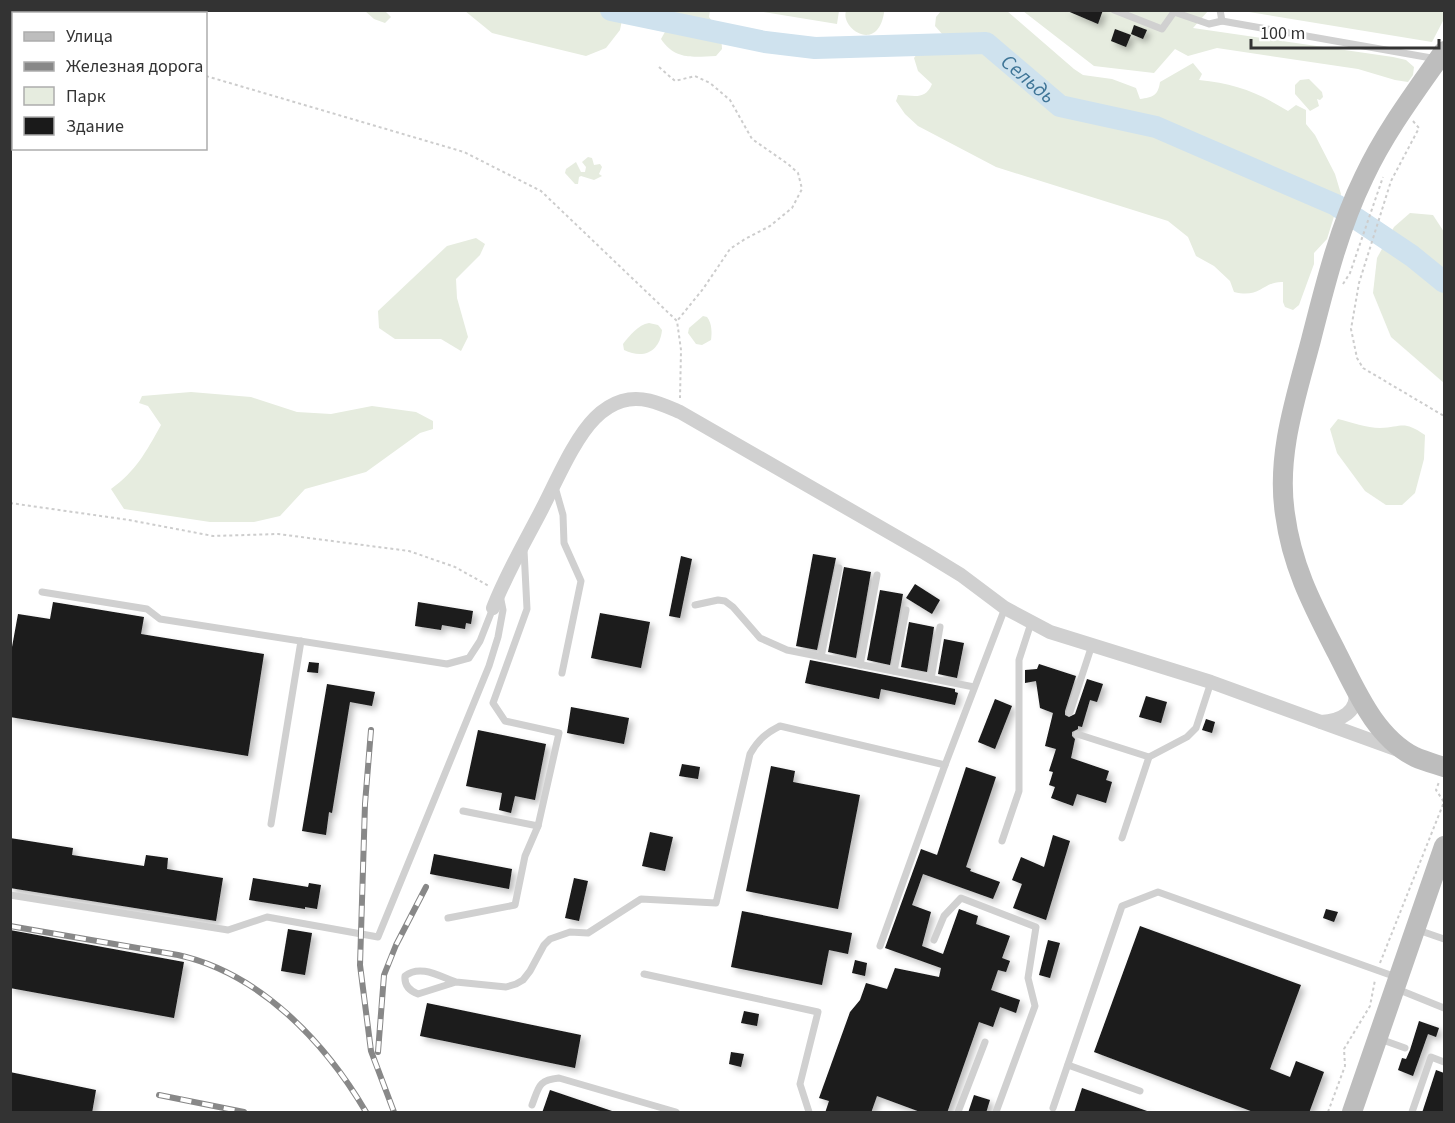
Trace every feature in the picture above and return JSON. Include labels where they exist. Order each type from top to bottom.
[{"type":"main road","points":[[1442,55],[1404,109],[1374,176],[1353,201],[1330,266],[1292,412],[1282,480],[1284,512],[1299,577],[1354,687],[1379,726],[1392,740],[1442,773]]},
{"type":"main road","points":[[1352,1113],[1444,846]]},
{"type":"street","points":[[493,608],[554,485],[580,439],[595,418],[610,406],[621,401],[636,399],[656,402],[680,412],[925,553],[961,575],[1005,608],[1050,632],[1211,682],[1414,756]]},
{"type":"street","points":[[1319,722],[1335,721],[1345,716],[1356,696],[1354,687]]},
{"type":"lane","points":[[1114,10],[1162,29],[1174,12],[1209,24],[1222,21],[1442,55]]},
{"type":"lane","points":[[1220,10],[1222,21]]},
{"type":"lane","points":[[554,485],[562,515],[564,543],[582,582],[562,673]]},
{"type":"lane","points":[[448,918],[515,905],[525,856],[538,826],[559,733],[505,721],[493,703],[527,609],[524,544]]},
{"type":"lane","points":[[821,657],[839,568]]},
{"type":"lane","points":[[860,665],[877,575]]},
{"type":"lane","points":[[42,592],[147,609],[160,619],[447,664],[469,658],[480,641],[493,608]]},
{"type":"lane","points":[[10,895],[228,930],[267,917],[378,938],[489,666],[503,610],[499,592]]},
{"type":"lane","points":[[695,605],[718,600],[725,601],[734,607],[760,638],[787,650],[974,687]]},
{"type":"lane","points":[[880,945],[1005,608]]},
{"type":"lane","points":[[894,672],[906,610]]},
{"type":"lane","points":[[1002,841],[1019,791],[1019,660],[1031,623]]},
{"type":"lane","points":[[931,679],[940,627]]},
{"type":"lane","points":[[271,824],[301,641]]},
{"type":"lane","points":[[1070,712],[1092,645]]},
{"type":"lane","points":[[1122,838],[1149,757],[1187,737],[1196,728],[1211,682]]},
{"type":"lane","points":[[456,982],[418,994],[407,987],[405,976],[421,970],[456,982],[506,987],[523,980],[550,939],[570,932],[588,933],[641,899],[716,903],[750,754],[758,741],[768,732],[780,726],[945,765]]},
{"type":"lane","points":[[1077,734],[1149,757]]},
{"type":"lane","points":[[463,811],[538,826]]},
{"type":"lane","points":[[1053,1108],[1122,906],[1158,892],[1377,970],[1396,983],[1444,1008]]},
{"type":"lane","points":[[934,940],[944,916],[961,898],[1036,927],[1028,978],[1035,1006],[996,1113]]},
{"type":"lane","points":[[1415,929],[1444,939]]},
{"type":"lane","points":[[644,974],[818,1012],[800,1084],[809,1113]]},
{"type":"lane","points":[[1377,1038],[1405,1048]]},
{"type":"lane","points":[[958,1113],[985,1042]]},
{"type":"lane","points":[[1412,1113],[1431,1057],[1444,1062]]},
{"type":"lane","points":[[1068,1065],[1140,1091]]},
{"type":"lane","points":[[532,1105],[540,1084],[548,1079],[560,1078],[676,1113]]},
{"type":"path","points":[[659,67],[675,81],[695,76],[710,83],[730,100],[752,139],[798,173],[802,189],[792,208],[770,226],[745,238],[730,249],[703,289],[677,321]]},
{"type":"path","points":[[207,76],[464,152],[541,191],[677,321],[681,350],[680,412]]},
{"type":"path","points":[[1404,109],[1419,128],[1391,181],[1359,283],[1351,329],[1357,358],[1363,368],[1444,416]]},
{"type":"path","points":[[1338,292],[1350,273],[1374,176]]},
{"type":"path","points":[[10,502],[129,520],[213,536],[278,534],[409,551],[454,567],[499,592]]},
{"type":"path","points":[[1328,1113],[1345,1066],[1344,1049],[1370,1006],[1377,970],[1444,802],[1436,790],[1442,773]]},
{"type":"green space","points":[[1444,10],[1444,19],[1432,42],[1243,11]]},
{"type":"green space","points":[[365,11],[385,11],[391,17],[385,23],[374,19]]},
{"type":"green space","points":[[465,11],[620,11],[622,20],[620,30],[606,48],[586,56],[492,33]]},
{"type":"green space","points":[[675,11],[710,11],[709,17],[722,45],[722,49],[716,56],[685,56],[666,46],[661,39],[670,23],[670,15]]},
{"type":"green space","points":[[757,11],[839,11],[837,24]]},
{"type":"green space","points":[[846,11],[884,11],[884,13],[880,25],[874,32],[867,35],[860,34],[848,24]]},
{"type":"green space","points":[[941,11],[1007,11],[1083,75],[1112,79],[1136,88],[1140,99],[1154,95],[1160,82],[1193,63],[1202,74],[1199,80],[1246,90],[1288,111],[1296,105],[1306,110],[1306,124],[1315,135],[1335,174],[1341,194],[1327,239],[1314,253],[1314,264],[1299,305],[1293,310],[1285,307],[1283,282],[1276,282],[1256,292],[1243,294],[1234,292],[1230,281],[1214,266],[1196,256],[1188,237],[1168,221],[996,167],[918,126],[905,114],[896,101],[898,95],[922,95],[932,84],[918,71],[914,58],[920,50],[942,41],[943,35],[935,26],[936,17]]},
{"type":"green space","points":[[1023,11],[1208,11],[1193,28],[1393,57],[1406,60],[1414,67],[1413,75],[1408,82],[1358,69],[1217,48],[1188,56],[1175,49],[1154,73],[1094,66]]},
{"type":"green space","points":[[1309,79],[1322,92],[1323,97],[1320,100],[1317,99],[1319,106],[1310,111],[1295,94],[1295,85],[1300,80]]},
{"type":"green space","points":[[588,157],[592,158],[594,165],[600,164],[602,167],[599,174],[602,176],[594,180],[581,176],[578,184],[575,184],[565,173],[566,169],[576,162],[581,172],[585,172],[586,167],[582,162]]},
{"type":"green space","points":[[1410,213],[1433,215],[1444,232],[1444,383],[1391,337],[1373,293],[1377,258],[1394,227]]},
{"type":"green space","points":[[476,238],[485,244],[480,255],[456,279],[457,298],[468,337],[461,351],[441,339],[395,339],[379,328],[378,311],[447,246]]},
{"type":"green space","points":[[703,316],[709,319],[712,334],[711,340],[702,345],[696,344],[688,333],[689,328]]},
{"type":"green space","points":[[649,323],[658,325],[662,330],[661,337],[654,348],[644,354],[624,350],[623,344],[631,334]]},
{"type":"green space","points":[[191,392],[251,397],[297,412],[331,414],[372,406],[416,412],[433,421],[433,429],[420,433],[366,472],[305,489],[280,516],[254,522],[210,522],[124,509],[111,489],[134,468],[161,425],[148,406],[139,403],[142,396]]},
{"type":"green space","points":[[1338,419],[1375,428],[1403,425],[1412,427],[1425,435],[1424,459],[1415,493],[1402,505],[1386,505],[1365,491],[1337,453],[1330,429]]},
{"type":"building","points":[[1065,10],[1103,10],[1098,24]]},
{"type":"building","points":[[1134,25],[1147,30],[1143,39],[1131,34]]},
{"type":"building","points":[[1115,29],[1131,35],[1126,47],[1111,41]]},
{"type":"building","points":[[813,554],[836,558],[817,650],[796,646]]},
{"type":"building","points":[[681,556],[692,559],[680,618],[669,616]]},
{"type":"building","points":[[844,567],[871,572],[856,658],[828,652]]},
{"type":"building","points":[[915,584],[940,600],[932,614],[906,598]]},
{"type":"building","points":[[880,590],[903,594],[890,665],[867,660]]},
{"type":"building","points":[[53,602],[144,617],[141,634],[264,654],[248,756],[10,717],[10,658],[18,614],[50,619]]},
{"type":"building","points":[[418,602],[473,611],[471,624],[466,623],[465,629],[442,625],[441,630],[415,626]]},
{"type":"building","points":[[600,613],[650,622],[641,668],[591,658]]},
{"type":"building","points":[[909,622],[934,627],[927,672],[901,667]]},
{"type":"building","points":[[944,639],[964,643],[957,678],[938,674]]},
{"type":"building","points":[[810,660],[955,689],[958,693],[955,705],[881,689],[879,699],[805,683]]},
{"type":"building","points":[[309,662],[319,663],[318,673],[307,672]]},
{"type":"building","points":[[1039,664],[1076,676],[1065,711],[1065,715],[1069,717],[1075,714],[1087,679],[1103,684],[1097,702],[1090,700],[1082,727],[1078,726],[1078,729],[1072,732],[1075,739],[1071,758],[1109,771],[1106,780],[1112,782],[1106,803],[1077,794],[1073,806],[1051,798],[1055,787],[1049,785],[1053,772],[1049,771],[1056,749],[1045,746],[1053,713],[1040,708],[1036,681],[1025,683],[1025,670],[1037,669]]},
{"type":"building","points":[[327,684],[375,692],[372,706],[350,702],[332,813],[329,812],[326,835],[302,831]]},
{"type":"building","points":[[1146,696],[1167,702],[1161,723],[1139,717]]},
{"type":"building","points":[[995,699],[1012,706],[995,749],[978,742]]},
{"type":"building","points":[[571,707],[629,718],[624,744],[567,733]]},
{"type":"building","points":[[1206,719],[1215,722],[1212,733],[1202,730]]},
{"type":"building","points":[[478,730],[546,744],[535,800],[515,796],[511,813],[499,810],[502,793],[466,786]]},
{"type":"building","points":[[682,764],[700,767],[698,779],[679,776]]},
{"type":"building","points":[[771,766],[795,771],[793,782],[860,795],[838,909],[746,891]]},
{"type":"building","points":[[966,767],[996,777],[966,867],[971,869],[970,871],[1000,882],[993,899],[923,874],[912,905],[931,912],[922,946],[943,954],[959,909],[978,916],[976,924],[1010,936],[1002,958],[1010,961],[1006,972],[998,970],[991,990],[1020,1000],[1016,1013],[1000,1007],[993,1027],[979,1022],[947,1113],[923,1113],[877,1096],[871,1113],[825,1113],[829,1101],[819,1098],[850,1012],[860,1000],[866,983],[887,989],[895,968],[939,977],[941,968],[885,948],[921,849],[937,855]]},
{"type":"building","points":[[650,832],[673,837],[665,871],[642,866]]},
{"type":"building","points":[[1053,835],[1070,841],[1046,920],[1013,908],[1022,884],[1012,880],[1021,857],[1044,867]]},
{"type":"building","points":[[10,838],[73,848],[72,855],[144,866],[146,855],[168,858],[167,869],[223,878],[216,921],[10,888]]},
{"type":"building","points":[[434,854],[512,869],[509,889],[430,874]]},
{"type":"building","points":[[253,878],[308,887],[309,883],[321,885],[317,909],[249,900]]},
{"type":"building","points":[[574,878],[588,881],[579,921],[565,918]]},
{"type":"building","points":[[1326,909],[1338,912],[1334,922],[1323,918]]},
{"type":"building","points":[[742,911],[852,933],[848,954],[829,950],[822,985],[731,967]]},
{"type":"building","points":[[1140,926],[1301,985],[1270,1069],[1290,1077],[1296,1061],[1324,1072],[1309,1113],[1256,1113],[1094,1052]]},
{"type":"building","points":[[288,929],[312,933],[305,975],[281,971]]},
{"type":"building","points":[[10,930],[184,962],[174,1018],[10,988]]},
{"type":"building","points":[[1048,940],[1060,943],[1050,978],[1039,975]]},
{"type":"building","points":[[855,960],[867,963],[865,976],[852,973]]},
{"type":"building","points":[[427,1003],[581,1035],[575,1068],[420,1036]]},
{"type":"building","points":[[744,1011],[759,1014],[757,1026],[741,1023]]},
{"type":"building","points":[[1419,1021],[1439,1028],[1436,1037],[1428,1034],[1413,1076],[1398,1070],[1402,1058],[1406,1059],[1410,1050]]},
{"type":"building","points":[[731,1052],[744,1054],[741,1067],[729,1064]]},
{"type":"building","points":[[1436,1070],[1444,1073],[1444,1113],[1422,1113]]},
{"type":"building","points":[[10,1072],[96,1090],[92,1113],[10,1113]]},
{"type":"building","points":[[1082,1088],[1147,1111],[1146,1113],[1074,1113]]},
{"type":"building","points":[[550,1090],[612,1111],[612,1113],[542,1113]]},
{"type":"building","points":[[974,1095],[990,1100],[986,1113],[968,1113]]},
{"type":"waterway","name":"Сельдь","points":[[611,10],[765,42],[815,48],[986,43],[1060,106],[1156,127],[1336,205],[1412,256],[1444,282]]},
{"type":"railway","points":[[371,730],[365,804],[360,965],[371,1051],[394,1112]]},
{"type":"railway","points":[[378,1052],[384,975],[396,945],[426,887]]},
{"type":"railway","points":[[10,926],[178,955],[208,964],[236,977],[263,994],[310,1036],[331,1060],[366,1112]]},
{"type":"railway","points":[[159,1095],[244,1112]]}]
